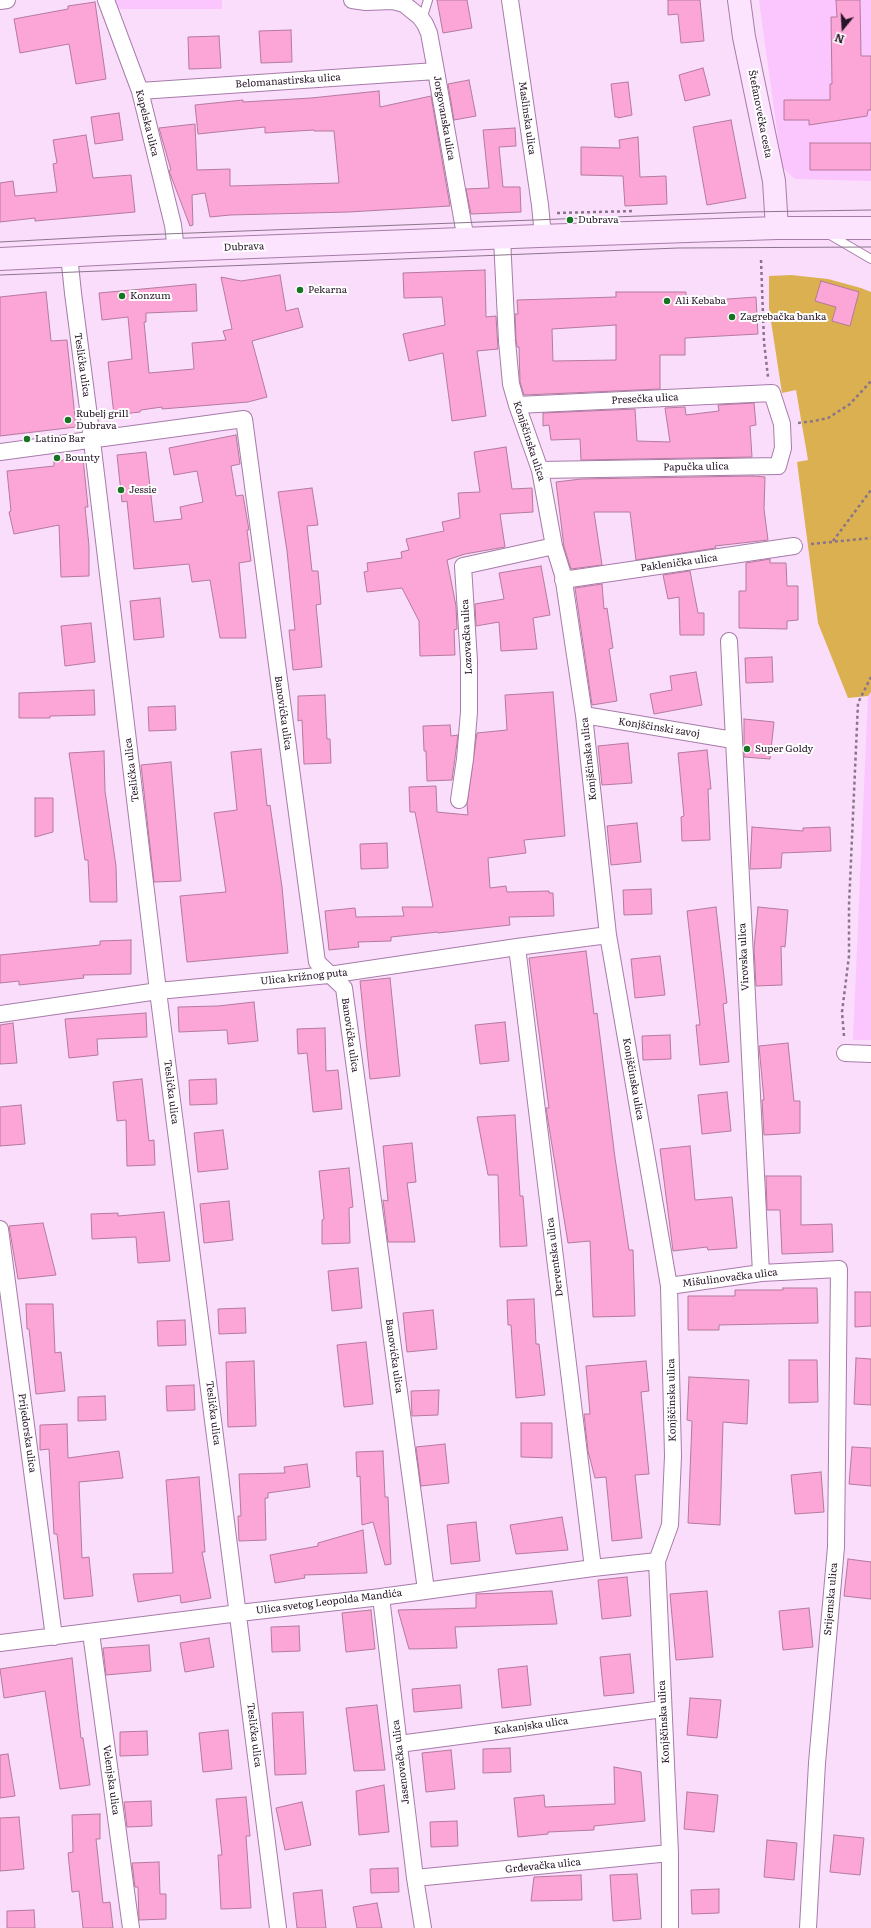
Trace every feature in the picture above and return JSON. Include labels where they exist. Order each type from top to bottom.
[{"type":"main road","name":"Štefanovečka cesta","points":[[738,0],[745,44],[774,181],[777,228]]},
{"type":"main road","name":"Dubrava","points":[[0,259],[176,250],[543,236],[777,228],[871,228]]},
{"type":"street","points":[[0,1],[7,0]]},
{"type":"street","name":"Kapelska ulica","points":[[106,0],[140,91],[173,225],[176,250]]},
{"type":"street","points":[[352,0],[366,2],[393,1],[404,4],[420,17]]},
{"type":"street","name":"Maslinska ulica","points":[[510,0],[540,205],[543,236]]},
{"type":"street","name":"Jorgovanska ulica","points":[[420,17],[429,33],[464,229],[470,239]]},
{"type":"street","name":"Belomanastirska ulica","points":[[140,91],[436,71]]},
{"type":"street","name":"Konjščinska ulica","points":[[502,238],[507,341],[511,384],[540,470],[554,546],[563,580],[584,716],[608,935],[669,1286],[673,1456],[670,1525],[658,1561],[670,1853],[670,1928]]},
{"type":"street","name":"Teslićka ulica","points":[[70,255],[72,293],[92,439],[158,991],[239,1612],[278,1928]]},
{"type":"street","name":"Presečka ulica","points":[[517,405],[772,393]]},
{"type":"street","name":"Papučka ulica","points":[[540,470],[778,466],[783,448],[782,424],[772,393]]},
{"type":"street","name":"Banovićka ulica","points":[[92,439],[244,419],[317,962],[344,988],[426,1590]]},
{"type":"street","points":[[0,452],[92,439]]},
{"type":"street","name":"Lozovačka ulica","points":[[459,800],[465,759],[469,712],[469,661],[463,566],[554,546]]},
{"type":"street","name":"Paklenička ulica","points":[[563,580],[794,546]]},
{"type":"street","name":"Virovska ulica","points":[[729,641],[761,1272]]},
{"type":"street","name":"Konjščinski zavoj","points":[[584,716],[733,740]]},
{"type":"street","name":"Ulica križnog puta","points":[[0,1014],[158,991],[330,975],[516,947],[608,935]]},
{"type":"street","name":"Derventska ulica","points":[[516,947],[592,1568]]},
{"type":"street","points":[[845,1053],[871,1054]]},
{"type":"street","name":"Prijedorska ulica","points":[[0,1229],[54,1637]]},
{"type":"street","name":"Mišulinovačka ulica","points":[[669,1286],[761,1272],[839,1269]]},
{"type":"street","name":"Srijemska ulica","points":[[808,1928],[817,1763],[836,1547],[839,1269]]},
{"type":"street","name":"Ulica svetog Leopolda Mandića","points":[[0,1643],[91,1633],[239,1612],[381,1596],[592,1568],[658,1561]]},
{"type":"street","name":"Jasenovačka ulica","points":[[381,1596],[415,1878],[423,1928]]},
{"type":"street","name":"Velenjska ulica","points":[[91,1633],[131,1928]]},
{"type":"street","name":"Kakanjska ulica","points":[[399,1744],[663,1709]]},
{"type":"street","name":"Grđevačka ulica","points":[[415,1878],[670,1853]]},
{"type":"lane","points":[[420,17],[427,6],[428,0]]},
{"type":"lane","points":[[812,228],[845,242],[871,259]]},
{"type":"path","points":[[551,214],[634,211]]},
{"type":"path","points":[[761,260],[764,342],[768,377],[772,393]]},
{"type":"path","points":[[782,424],[814,422],[828,418],[850,404],[871,381]]},
{"type":"path","points":[[832,541],[871,490]]},
{"type":"path","points":[[794,546],[871,538]]},
{"type":"path","points":[[845,1053],[842,1012],[848,956],[858,703],[871,677]]},
{"type":"shaded area","points":[[112,0],[222,0],[222,9],[119,9]]},
{"type":"shaded area","points":[[759,0],[871,0],[871,181],[795,179],[782,167]]},
{"type":"shaded area","points":[[791,275],[828,279],[871,292],[871,692],[868,696],[848,698],[818,623],[797,462],[808,460],[796,390],[782,393],[769,308],[769,276]]},
{"type":"shaded area","points":[[871,692],[871,1040],[853,1040],[868,696]]},
{"type":"building","points":[[437,0],[467,0],[472,28],[443,33]]},
{"type":"building","points":[[668,0],[700,0],[704,41],[681,43],[678,14],[668,15]]},
{"type":"building","points":[[836,0],[860,0],[861,56],[871,56],[871,110],[868,110],[867,116],[809,125],[809,120],[784,120],[784,100],[830,100],[830,84],[832,84],[831,17],[837,17]]},
{"type":"building","points":[[95,2],[106,79],[76,84],[69,44],[20,53],[14,19],[68,9],[68,6]]},
{"type":"building","points":[[291,30],[292,62],[261,63],[259,31]]},
{"type":"building","points":[[219,36],[221,68],[189,69],[188,37]]},
{"type":"building","points":[[703,68],[710,95],[685,101],[679,75]]},
{"type":"building","points":[[469,80],[476,116],[454,120],[448,84]]},
{"type":"building","points":[[628,82],[632,115],[618,118],[615,117],[611,84]]},
{"type":"building","points":[[379,91],[380,107],[431,96],[450,206],[349,212],[230,215],[210,217],[205,193],[192,195],[193,225],[190,226],[169,171],[171,170],[159,128],[195,124],[197,170],[230,169],[230,186],[339,183],[334,131],[314,130],[265,133],[265,127],[198,134],[195,105],[243,100],[243,102],[311,98]]},
{"type":"building","points":[[119,113],[123,140],[95,144],[91,117]]},
{"type":"building","points":[[731,120],[746,198],[707,205],[693,127]]},
{"type":"building","points":[[515,128],[516,146],[499,147],[503,187],[520,187],[521,212],[471,214],[466,189],[489,188],[483,130]]},
{"type":"building","points":[[86,135],[93,178],[131,175],[135,212],[35,221],[35,218],[0,222],[0,183],[13,181],[15,196],[57,192],[53,164],[57,163],[53,140]]},
{"type":"building","points":[[638,137],[640,177],[666,176],[667,204],[625,206],[623,176],[581,175],[581,147],[620,148],[619,140]]},
{"type":"building","points":[[810,143],[871,143],[871,170],[810,170]]},
{"type":"building","points":[[485,270],[486,317],[496,316],[498,349],[477,351],[486,416],[452,421],[443,353],[409,361],[403,334],[445,325],[442,297],[404,298],[403,273]]},
{"type":"building","points":[[280,275],[286,311],[298,308],[303,327],[252,341],[267,397],[248,402],[162,409],[162,407],[141,410],[140,412],[114,415],[108,362],[132,359],[128,317],[102,320],[99,293],[196,284],[197,311],[146,313],[146,322],[144,322],[149,373],[194,369],[192,343],[226,340],[223,331],[232,329],[221,277],[241,281]]},
{"type":"building","points":[[821,281],[859,292],[850,326],[832,321],[836,307],[815,301]]},
{"type":"building","points":[[46,292],[51,341],[67,340],[76,427],[0,436],[0,297]]},
{"type":"building","points":[[616,292],[686,292],[686,302],[756,297],[758,334],[685,338],[685,355],[660,355],[660,389],[524,395],[520,382],[519,347],[517,347],[516,340],[515,314],[518,314],[517,300],[616,297]],"holes":[[[616,325],[616,360],[553,361],[552,329]]]},
{"type":"building","points":[[754,403],[756,425],[750,426],[752,457],[581,460],[580,439],[551,440],[549,425],[543,426],[543,413],[635,409],[637,441],[670,442],[665,408],[685,407],[686,415],[719,411],[718,405]]},
{"type":"building","points":[[236,435],[240,464],[231,466],[236,496],[243,495],[249,530],[247,530],[251,561],[239,563],[246,638],[220,638],[210,580],[192,582],[189,564],[134,569],[127,501],[122,502],[117,455],[146,452],[154,522],[182,519],[180,507],[203,502],[197,471],[174,475],[169,448]]},
{"type":"building","points":[[506,447],[512,489],[532,488],[533,512],[500,514],[505,547],[465,554],[447,560],[456,606],[457,629],[454,630],[455,655],[420,656],[419,621],[402,588],[367,592],[364,572],[368,571],[367,563],[402,558],[401,552],[409,550],[406,539],[444,531],[442,522],[460,518],[458,493],[480,492],[474,452]]},
{"type":"building","points":[[83,458],[88,507],[85,507],[89,546],[89,576],[61,577],[59,525],[14,534],[9,512],[11,511],[7,471],[54,466],[54,461]]},
{"type":"building","points":[[765,477],[764,509],[768,540],[715,546],[716,548],[636,560],[630,512],[594,512],[602,565],[571,569],[564,547],[556,482],[581,479]]},
{"type":"building","points":[[312,488],[318,525],[307,526],[312,571],[318,571],[321,604],[316,605],[322,667],[293,670],[289,630],[295,630],[287,551],[278,492]]},
{"type":"building","points":[[770,559],[770,563],[786,563],[787,586],[798,586],[798,620],[787,621],[787,629],[739,628],[739,591],[746,591],[746,563]]},
{"type":"building","points":[[541,566],[550,615],[533,618],[537,649],[501,651],[499,622],[476,626],[475,604],[504,599],[499,573]]},
{"type":"building","points":[[690,571],[698,613],[704,613],[704,635],[680,635],[679,597],[668,599],[663,575]]},
{"type":"building","points":[[602,584],[604,609],[607,608],[613,648],[609,649],[617,701],[592,705],[575,588]]},
{"type":"building","points":[[160,598],[164,637],[134,640],[130,601]]},
{"type":"building","points":[[91,623],[95,662],[65,666],[61,626]]},
{"type":"building","points":[[772,657],[773,682],[746,683],[745,658]]},
{"type":"building","points":[[696,672],[702,705],[654,714],[650,694],[672,690],[670,676]]},
{"type":"building","points":[[94,690],[95,715],[50,716],[50,718],[19,718],[19,693]]},
{"type":"building","points":[[553,692],[565,836],[524,840],[526,853],[488,858],[490,888],[506,886],[507,892],[549,891],[549,893],[553,893],[554,916],[509,917],[510,925],[391,937],[391,941],[358,942],[359,947],[329,950],[325,911],[355,908],[356,917],[404,916],[402,907],[433,907],[415,812],[410,812],[409,787],[436,786],[437,812],[468,815],[467,804],[477,733],[507,730],[505,695]]},
{"type":"building","points":[[325,695],[327,739],[330,739],[331,763],[304,764],[302,720],[298,721],[298,696]]},
{"type":"building","points":[[175,706],[176,730],[149,731],[148,707]]},
{"type":"building","points":[[744,719],[774,722],[770,759],[744,757]]},
{"type":"building","points":[[450,725],[451,736],[458,735],[452,780],[427,781],[423,726]]},
{"type":"building","points":[[628,743],[632,783],[602,785],[598,746]]},
{"type":"building","points":[[261,749],[267,806],[270,805],[282,887],[288,953],[187,962],[180,896],[226,892],[214,813],[237,810],[231,752]]},
{"type":"building","points":[[707,750],[711,789],[708,789],[710,840],[682,841],[681,817],[684,816],[678,753]]},
{"type":"building","points":[[104,751],[105,791],[116,866],[117,902],[90,902],[88,860],[85,860],[69,753]]},
{"type":"building","points":[[171,762],[181,881],[154,882],[141,765]]},
{"type":"building","points":[[35,798],[53,798],[53,832],[35,837]]},
{"type":"building","points":[[637,823],[641,862],[611,865],[607,826]]},
{"type":"building","points":[[752,827],[803,831],[803,828],[830,827],[831,851],[782,853],[781,868],[750,869]]},
{"type":"building","points":[[387,843],[388,868],[361,869],[360,844]]},
{"type":"building","points":[[651,889],[652,914],[624,915],[623,890]]},
{"type":"building","points":[[716,907],[727,1003],[723,1004],[729,1062],[700,1065],[696,1025],[700,1025],[687,911]]},
{"type":"building","points":[[758,907],[788,910],[785,947],[781,946],[782,985],[756,986],[754,948]]},
{"type":"building","points":[[131,940],[131,974],[83,975],[84,978],[19,985],[19,981],[0,983],[0,955],[100,945],[100,941]]},
{"type":"building","points":[[586,951],[594,1014],[597,1013],[615,1158],[629,1250],[633,1250],[635,1316],[593,1317],[590,1241],[568,1243],[546,1108],[549,1108],[529,958]]},
{"type":"building","points":[[660,956],[665,995],[635,998],[631,959]]},
{"type":"building","points":[[390,978],[400,1076],[370,1079],[360,981]]},
{"type":"building","points":[[254,1002],[258,1041],[228,1044],[227,1030],[179,1032],[178,1007],[218,1006]]},
{"type":"building","points":[[146,1013],[147,1037],[97,1039],[98,1055],[69,1058],[65,1019]]},
{"type":"building","points":[[505,1022],[509,1061],[480,1064],[475,1025]]},
{"type":"building","points":[[13,1023],[17,1063],[0,1064],[0,1025]]},
{"type":"building","points":[[325,1028],[326,1071],[338,1070],[342,1109],[313,1112],[307,1053],[298,1054],[297,1029]]},
{"type":"building","points":[[670,1035],[671,1059],[643,1060],[642,1036]]},
{"type":"building","points":[[788,1043],[794,1101],[800,1101],[800,1133],[764,1135],[762,1100],[764,1100],[759,1046]]},
{"type":"building","points":[[142,1079],[149,1141],[154,1140],[155,1165],[127,1166],[126,1120],[117,1121],[113,1082]]},
{"type":"building","points":[[216,1079],[217,1104],[190,1105],[189,1080]]},
{"type":"building","points":[[727,1092],[731,1131],[702,1134],[698,1095]]},
{"type":"building","points":[[21,1105],[25,1144],[0,1146],[0,1107]]},
{"type":"building","points":[[515,1115],[520,1196],[523,1196],[527,1246],[500,1247],[498,1175],[488,1175],[477,1117]]},
{"type":"building","points":[[223,1130],[228,1169],[198,1172],[194,1133]]},
{"type":"building","points":[[412,1143],[416,1182],[407,1183],[415,1242],[388,1242],[383,1200],[388,1201],[383,1146]]},
{"type":"building","points":[[690,1146],[695,1200],[732,1197],[737,1248],[708,1250],[707,1247],[673,1251],[660,1149]]},
{"type":"building","points":[[349,1168],[353,1207],[349,1208],[350,1243],[322,1244],[322,1220],[324,1219],[319,1171]]},
{"type":"building","points":[[766,1176],[801,1176],[801,1225],[832,1224],[833,1252],[782,1254],[780,1210],[767,1210]]},
{"type":"building","points":[[229,1201],[233,1240],[204,1243],[200,1204]]},
{"type":"building","points":[[164,1212],[170,1261],[138,1263],[136,1237],[92,1239],[91,1214],[118,1213],[118,1216]]},
{"type":"building","points":[[43,1223],[56,1275],[18,1279],[9,1226]]},
{"type":"building","points":[[358,1268],[362,1308],[332,1311],[328,1271]]},
{"type":"building","points":[[783,1288],[817,1288],[818,1323],[719,1325],[719,1330],[688,1330],[688,1296],[735,1296],[735,1290],[783,1290]]},
{"type":"building","points":[[855,1292],[871,1292],[871,1326],[855,1327]]},
{"type":"building","points":[[534,1299],[536,1344],[539,1344],[545,1395],[516,1398],[511,1325],[508,1325],[507,1300]]},
{"type":"building","points":[[26,1304],[53,1304],[55,1353],[61,1352],[65,1391],[36,1394],[29,1329],[27,1329]]},
{"type":"building","points":[[245,1308],[246,1333],[219,1334],[218,1309]]},
{"type":"building","points":[[433,1310],[437,1349],[407,1352],[403,1313]]},
{"type":"building","points":[[185,1320],[186,1345],[158,1346],[157,1321]]},
{"type":"building","points":[[366,1342],[373,1404],[344,1407],[337,1345]]},
{"type":"building","points":[[856,1358],[871,1359],[871,1405],[854,1404]]},
{"type":"building","points":[[789,1360],[817,1360],[818,1402],[789,1403]]},
{"type":"building","points":[[254,1361],[256,1426],[228,1427],[226,1362]]},
{"type":"building","points":[[646,1361],[649,1391],[641,1392],[649,1474],[635,1475],[642,1538],[612,1541],[606,1477],[595,1478],[588,1451],[584,1414],[590,1414],[586,1366]]},
{"type":"building","points":[[689,1377],[749,1380],[747,1424],[723,1422],[720,1525],[688,1523],[692,1421],[687,1420]]},
{"type":"building","points":[[194,1385],[195,1410],[167,1411],[166,1386]]},
{"type":"building","points":[[439,1390],[438,1415],[412,1416],[411,1391]]},
{"type":"building","points":[[105,1396],[106,1420],[78,1421],[78,1397]]},
{"type":"building","points":[[521,1423],[552,1423],[552,1458],[521,1457]]},
{"type":"building","points":[[67,1424],[68,1458],[119,1451],[123,1478],[79,1482],[82,1558],[89,1557],[93,1596],[64,1599],[57,1534],[54,1534],[49,1449],[40,1450],[40,1425]]},
{"type":"building","points":[[445,1444],[449,1483],[421,1486],[416,1447]]},
{"type":"building","points":[[852,1447],[871,1448],[871,1486],[849,1484]]},
{"type":"building","points":[[383,1451],[385,1497],[388,1497],[391,1564],[385,1565],[373,1522],[362,1525],[360,1476],[357,1477],[356,1452]]},
{"type":"building","points":[[307,1464],[310,1487],[268,1493],[268,1498],[265,1498],[266,1540],[239,1541],[238,1516],[241,1516],[239,1474],[285,1473],[284,1467]]},
{"type":"building","points":[[821,1472],[824,1512],[795,1514],[791,1475]]},
{"type":"building","points":[[199,1477],[205,1552],[202,1552],[211,1598],[181,1603],[180,1595],[138,1602],[133,1574],[173,1573],[166,1480]]},
{"type":"building","points":[[562,1517],[568,1550],[516,1554],[510,1525]]},
{"type":"building","points":[[476,1522],[480,1561],[451,1564],[447,1525]]},
{"type":"building","points":[[363,1530],[367,1573],[304,1575],[305,1578],[275,1583],[270,1555],[318,1546],[318,1543]]},
{"type":"building","points":[[848,1559],[871,1562],[871,1599],[844,1596]]},
{"type":"building","points":[[627,1577],[631,1616],[602,1619],[598,1580]]},
{"type":"building","points":[[552,1591],[557,1624],[455,1627],[457,1648],[409,1649],[398,1610],[476,1608],[476,1594]]},
{"type":"building","points":[[707,1591],[713,1657],[676,1660],[670,1594]]},
{"type":"building","points":[[809,1608],[813,1647],[783,1650],[779,1611]]},
{"type":"building","points":[[371,1610],[375,1649],[346,1652],[342,1613]]},
{"type":"building","points":[[299,1626],[300,1651],[272,1652],[271,1627]]},
{"type":"building","points":[[209,1638],[214,1667],[185,1672],[180,1643]]},
{"type":"building","points":[[149,1645],[151,1671],[106,1675],[103,1648]]},
{"type":"building","points":[[630,1654],[634,1693],[604,1696],[600,1657]]},
{"type":"building","points":[[72,1658],[81,1738],[83,1738],[90,1785],[60,1789],[45,1691],[4,1698],[0,1669]]},
{"type":"building","points":[[527,1666],[531,1705],[502,1708],[498,1669]]},
{"type":"building","points":[[460,1685],[462,1708],[414,1712],[412,1689]]},
{"type":"building","points":[[690,1698],[721,1700],[717,1738],[687,1735]]},
{"type":"building","points":[[377,1705],[385,1770],[354,1771],[346,1708]]},
{"type":"building","points":[[303,1712],[306,1774],[275,1775],[272,1713]]},
{"type":"building","points":[[228,1730],[232,1769],[203,1772],[199,1733]]},
{"type":"building","points":[[147,1731],[148,1755],[120,1756],[120,1732]]},
{"type":"building","points":[[510,1748],[511,1772],[483,1773],[483,1749]]},
{"type":"building","points":[[451,1750],[455,1789],[426,1792],[422,1753]]},
{"type":"building","points":[[8,1754],[15,1796],[0,1798],[0,1755]]},
{"type":"building","points":[[614,1767],[641,1772],[645,1821],[594,1826],[594,1830],[548,1832],[548,1834],[518,1837],[514,1798],[544,1795],[545,1807],[615,1804]]},
{"type":"building","points":[[384,1785],[389,1832],[359,1835],[356,1791]]},
{"type":"building","points":[[687,1792],[718,1795],[714,1832],[684,1829]]},
{"type":"building","points":[[246,1797],[250,1836],[246,1836],[251,1908],[221,1909],[218,1855],[222,1855],[216,1799]]},
{"type":"building","points":[[151,1801],[152,1826],[127,1827],[124,1802]]},
{"type":"building","points":[[302,1802],[311,1845],[285,1850],[276,1808]]},
{"type":"building","points":[[100,1814],[100,1839],[96,1839],[103,1903],[110,1902],[113,1928],[83,1928],[79,1891],[72,1892],[68,1853],[73,1852],[72,1815]]},
{"type":"building","points":[[19,1817],[24,1869],[0,1871],[0,1818]]},
{"type":"building","points":[[457,1821],[458,1846],[431,1847],[430,1822]]},
{"type":"building","points":[[834,1835],[864,1838],[860,1875],[830,1872]]},
{"type":"building","points":[[767,1840],[797,1843],[794,1880],[764,1877]]},
{"type":"building","points":[[159,1862],[160,1894],[166,1894],[166,1919],[139,1920],[138,1887],[135,1887],[132,1863]]},
{"type":"building","points":[[398,1868],[399,1892],[371,1893],[370,1869]]},
{"type":"building","points":[[637,1874],[641,1919],[613,1921],[610,1875]]},
{"type":"building","points":[[581,1875],[582,1900],[531,1901],[534,1877]]},
{"type":"building","points":[[719,1889],[719,1913],[692,1914],[691,1890]]},
{"type":"building","points":[[322,1890],[326,1928],[297,1928],[293,1893]]},
{"type":"building","points":[[377,1903],[382,1928],[357,1928],[353,1907]]},
{"type":"building","points":[[34,1910],[35,1928],[7,1928],[7,1911]]},
{"type":"tram line","points":[[0,242],[112,236],[745,212],[871,210]]},
{"type":"tram line","points":[[0,275],[678,248],[871,247]]},
{"type":"place","name":"Dubrava","points":[[570,220]]},
{"type":"place","name":"Pekarna","points":[[300,290]]},
{"type":"place","name":"Konzum","points":[[122,296]]},
{"type":"place","name":"Ali Kebaba","points":[[667,301]]},
{"type":"place","name":"Zagrebačka banka","points":[[732,317]]},
{"type":"place","name":"Rubelj grill Dubrava","points":[[68,420]]},
{"type":"place","name":"Latino Bar","points":[[27,439]]},
{"type":"place","name":"Bounty","points":[[57,458]]},
{"type":"place","name":"Jessie","points":[[121,490]]},
{"type":"place","name":"Super Goldy","points":[[747,749]]}]
